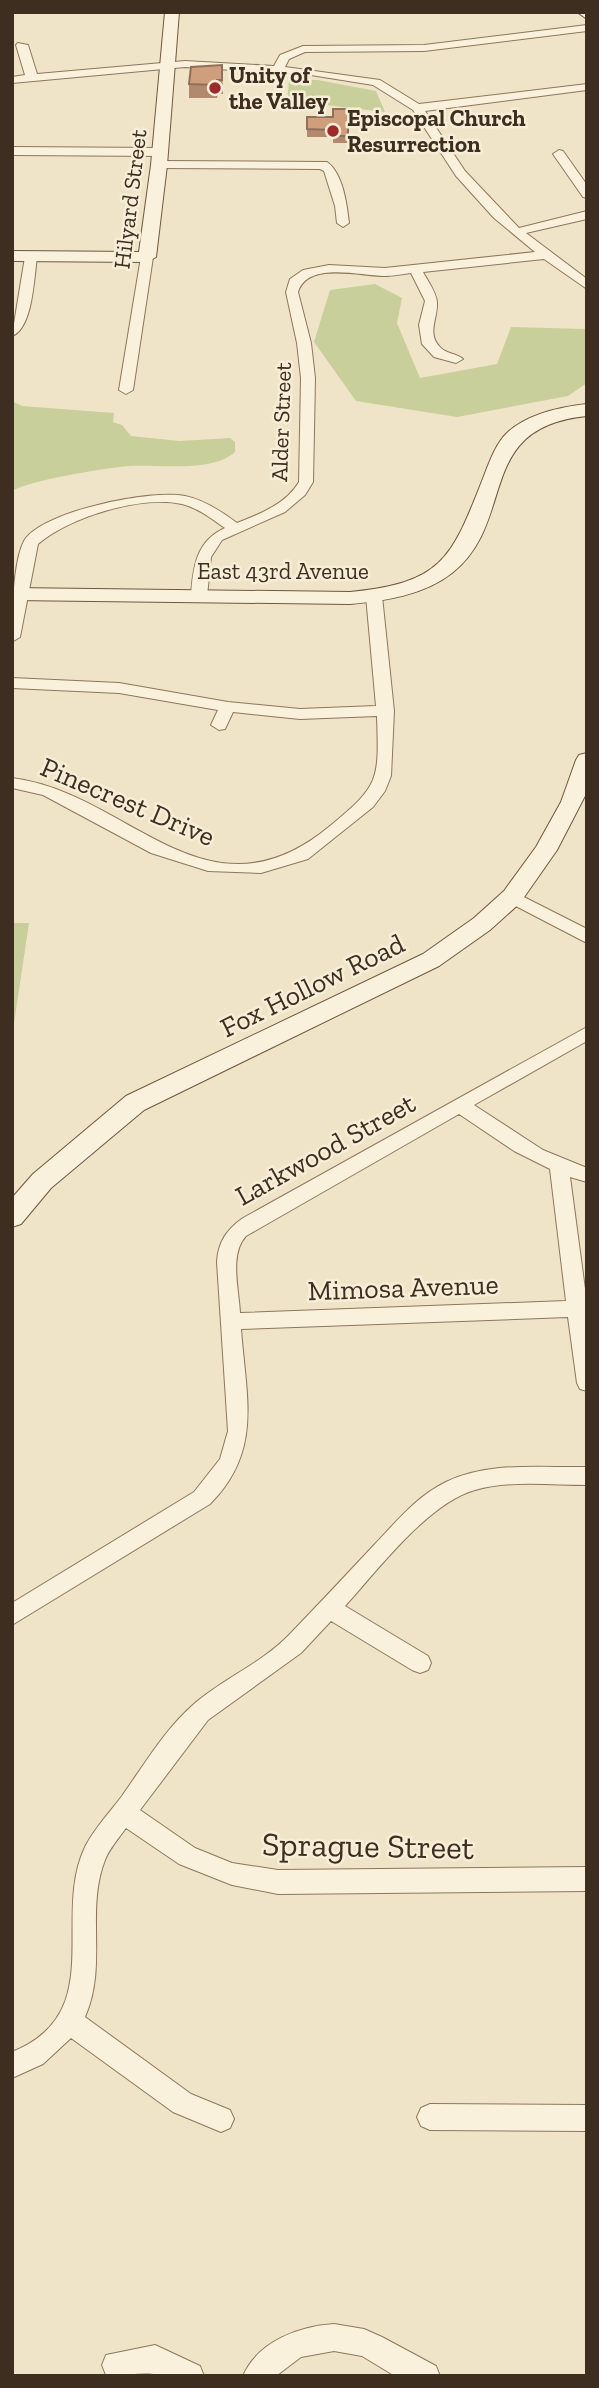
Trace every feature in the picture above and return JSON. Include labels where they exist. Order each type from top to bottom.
[{"type":"street","name":"Hilyard Street","points":[[126,390],[147,257],[172,12]]},
{"type":"street","points":[[278,69],[284,57],[303,49],[424,48],[587,28]]},
{"type":"street","points":[[22,45],[32,78]]},
{"type":"street","points":[[12,80],[167,64],[278,69],[376,82],[417,108],[460,173],[516,232],[587,285]]},
{"type":"street","points":[[417,108],[587,87]]},
{"type":"street","points":[[12,151],[320,164],[329,169],[341,206],[343,223]]},
{"type":"street","points":[[559,154],[587,194]]},
{"type":"street","points":[[516,232],[587,215]]},
{"type":"street","points":[[456,359],[439,354],[429,344],[426,325],[431,301],[416,270],[545,255]]},
{"type":"street","points":[[12,256],[147,257]]},
{"type":"street","points":[[12,332],[20,322],[31,257]]},
{"type":"street","name":"Alder Street","points":[[199,596],[204,552],[217,537],[289,504],[302,493],[306,482],[308,378],[304,343],[293,305],[292,287],[309,273],[338,269],[375,272],[416,270]]},
{"type":"street","name":"East 43rd Avenue","points":[[16,594],[374,596],[401,590],[424,581],[459,556],[512,438],[529,425],[548,417],[587,410]]},
{"type":"street","points":[[12,637],[16,594],[31,542],[38,534],[58,523],[137,500],[166,497],[197,504],[234,528]]},
{"type":"street","name":"Pinecrest Drive","points":[[12,783],[46,790],[154,847],[191,862],[222,868],[272,866],[297,858],[362,809],[377,793],[384,774],[386,711],[374,596]]},
{"type":"street","points":[[12,684],[119,688],[228,707],[300,714],[386,711]]},
{"type":"street","points":[[219,725],[228,707]]},
{"type":"street","name":"Fox Hollow Road","points":[[12,1217],[42,1181],[135,1103],[431,960],[482,924],[512,897],[546,850],[582,791],[587,760]]},
{"type":"street","points":[[512,897],[587,937]]},
{"type":"street","name":"Larkwood Street","points":[[12,1615],[186,1509],[207,1493],[222,1476],[230,1462],[238,1431],[227,1250],[233,1236],[250,1223],[587,1033]]},
{"type":"street","points":[[461,1105],[511,1141],[559,1168],[587,1175]]},
{"type":"street","points":[[559,1168],[587,1383]]},
{"type":"street","name":"Mimosa Avenue","points":[[230,1321],[577,1309]]},
{"type":"street","points":[[12,2065],[41,2051],[70,2022],[83,1998],[85,1892],[90,1864],[95,1852],[182,1733],[200,1713],[220,1696],[281,1657],[330,1609],[405,1524],[425,1506],[454,1488],[499,1477],[587,1476]]},
{"type":"street","points":[[330,1609],[420,1664]]},
{"type":"street","name":"Sprague Street","points":[[124,1813],[187,1856],[232,1874],[278,1882],[587,1879]]},
{"type":"street","points":[[70,2022],[182,2103],[221,2119]]},
{"type":"street","points":[[430,2117],[587,2118]]},
{"type":"street","points":[[257,2376],[265,2365],[282,2352],[322,2336],[363,2343],[407,2369],[426,2376]]},
{"type":"street","points":[[117,2365],[155,2359],[190,2376]]},
{"type":"green space","points":[[289,80],[318,80],[376,91],[385,112],[317,104],[287,104]]},
{"type":"green space","points":[[375,284],[402,298],[397,323],[420,378],[497,364],[511,327],[587,329],[587,383],[568,396],[457,417],[356,401],[314,342],[330,290]]},
{"type":"green space","points":[[12,401],[22,406],[114,413],[113,422],[122,425],[131,436],[180,441],[230,438],[235,442],[235,452],[213,463],[103,469],[51,479],[12,491]]},
{"type":"green space","points":[[12,923],[29,923],[12,1037]]},
{"type":"building","points":[[222,65],[222,80],[217,80],[217,85],[189,84],[191,67]]},
{"type":"building","points":[[333,109],[348,109],[348,136],[333,136],[333,130],[307,129],[307,117],[333,117]]},
{"type":"place","name":"Unity of the Valley","points":[[215,88]]},
{"type":"place","name":"Episcopal Church Resurrection","points":[[333,131]]}]
